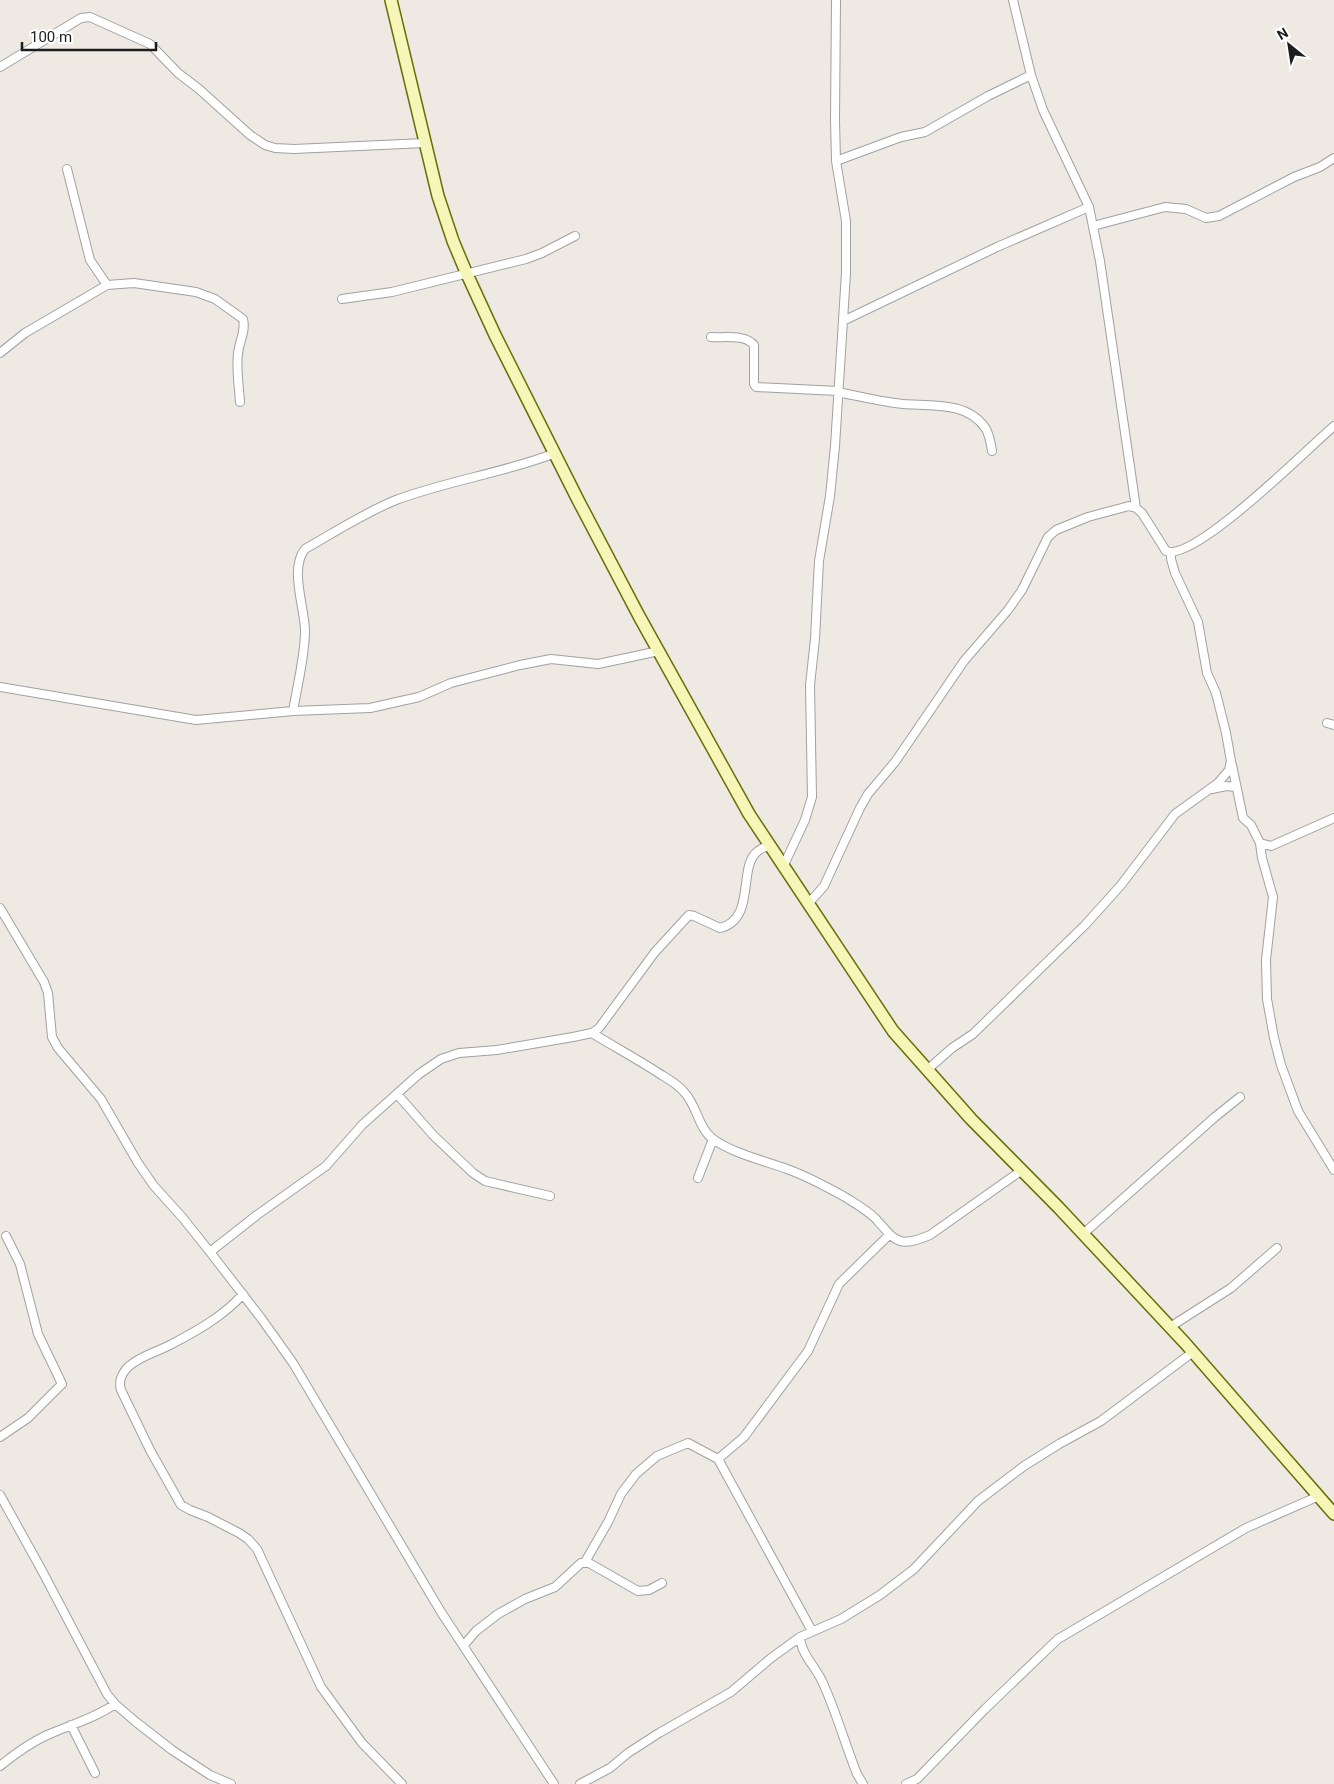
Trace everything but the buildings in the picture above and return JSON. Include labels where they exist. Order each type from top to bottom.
[{"type":"main road","points":[[391,0],[438,196],[466,272],[554,454],[659,651],[749,814],[893,1031],[971,1119],[1083,1234],[1193,1352],[1334,1514]]},
{"type":"street","points":[[783,867],[805,820],[812,797],[810,685],[815,639],[819,561],[830,496],[835,446],[846,273],[846,221],[836,161],[836,0]]},
{"type":"street","points":[[1013,0],[1031,75],[1044,110],[1088,206],[1093,226],[1100,261],[1136,508]]},
{"type":"street","points":[[0,67],[81,18],[90,17],[150,44],[178,73],[199,89],[250,136],[265,145],[274,148],[294,148],[424,143]]},
{"type":"street","points":[[836,161],[901,137],[925,132],[988,96],[1031,75]]},
{"type":"street","points":[[1093,226],[1165,207],[1186,209],[1206,218],[1219,216],[1294,177],[1320,167],[1334,158]]},
{"type":"street","points":[[67,169],[90,260],[107,285]]},
{"type":"street","points":[[842,321],[1088,206]]},
{"type":"street","points":[[342,299],[392,292],[466,272],[526,259],[542,253],[574,236]]},
{"type":"street","points":[[0,353],[25,333],[107,285],[134,282],[196,292],[216,299],[244,319],[245,326],[237,362],[240,402]]},
{"type":"street","points":[[711,338],[745,338],[750,340],[754,345],[754,384],[756,387],[837,392],[902,404],[957,408],[976,419],[986,429],[992,451]]},
{"type":"street","points":[[808,904],[824,886],[868,794],[895,762],[964,661],[1008,610],[1022,590],[1048,537],[1056,530],[1088,517],[1129,506],[1136,508],[1142,513],[1162,547],[1171,553],[1179,551],[1200,541],[1232,518],[1334,426]]},
{"type":"street","points":[[293,711],[305,631],[299,564],[300,555],[305,549],[350,523],[396,500],[554,454]]},
{"type":"street","points":[[1171,553],[1175,572],[1198,622],[1207,673],[1216,693],[1226,733],[1243,818],[1260,843],[1262,858],[1273,897],[1266,960],[1267,999],[1281,1065],[1298,1111],[1334,1170]]},
{"type":"street","points":[[0,687],[196,720],[293,711],[370,708],[419,697],[451,684],[520,664],[551,659],[598,664],[659,651]]},
{"type":"street","points":[[927,1070],[952,1048],[972,1034],[1085,925],[1121,885],[1175,814],[1224,778],[1229,770],[1231,760]]},
{"type":"street","points":[[1208,790],[1216,787],[1236,787]]},
{"type":"street","points":[[1260,843],[1271,846],[1334,818]]},
{"type":"street","points":[[210,1252],[257,1215],[326,1166],[362,1125],[419,1074],[441,1059],[459,1052],[497,1050],[592,1032],[605,1022],[655,952],[689,915],[720,928],[733,923],[742,906],[751,862],[759,850],[770,846]]},
{"type":"street","points":[[0,908],[44,982],[48,993],[52,1037],[58,1048],[101,1100],[138,1163],[154,1186],[182,1217],[243,1294],[293,1363],[424,1584],[554,1784]]},
{"type":"street","points":[[592,1032],[677,1084],[693,1102],[701,1123],[713,1139],[826,1187],[861,1207],[875,1218],[889,1235],[897,1240],[916,1241],[930,1236],[1022,1170]]},
{"type":"street","points":[[397,1094],[433,1135],[473,1173],[485,1181],[550,1196]]},
{"type":"street","points":[[1083,1234],[1240,1097]]},
{"type":"street","points":[[698,1178],[713,1139]]},
{"type":"street","points":[[718,1459],[744,1437],[808,1351],[839,1284],[889,1235]]},
{"type":"street","points":[[0,1438],[28,1418],[62,1384],[38,1334],[20,1264],[6,1236]]},
{"type":"street","points":[[1170,1327],[1231,1288],[1277,1248]]},
{"type":"street","points":[[243,1294],[236,1302],[210,1321],[170,1345],[144,1356],[130,1366],[120,1378],[119,1384],[150,1450],[175,1497],[190,1510],[208,1516],[239,1533],[257,1549],[321,1687],[362,1744],[402,1784]]},
{"type":"street","points":[[580,1784],[610,1768],[659,1733],[731,1692],[771,1658],[800,1637],[841,1618],[880,1594],[914,1569],[978,1501],[1024,1466],[1101,1421],[1193,1352]]},
{"type":"street","points":[[464,1645],[476,1631],[498,1614],[525,1599],[555,1588],[578,1566],[585,1562],[608,1522],[621,1494],[636,1474],[657,1456],[688,1443],[718,1459],[812,1631]]},
{"type":"street","points":[[0,1496],[69,1621],[89,1662],[107,1694],[115,1704],[195,1766],[231,1784]]},
{"type":"street","points":[[906,1784],[917,1779],[984,1709],[1058,1638],[1246,1528],[1319,1496]]},
{"type":"street","points":[[585,1562],[638,1590],[649,1590],[662,1583]]},
{"type":"street","points":[[800,1637],[800,1643],[804,1651],[822,1680],[857,1774],[863,1784]]},
{"type":"street","points":[[0,1766],[16,1752],[36,1740],[115,1704]]},
{"type":"street","points":[[71,1725],[95,1772]]}]
